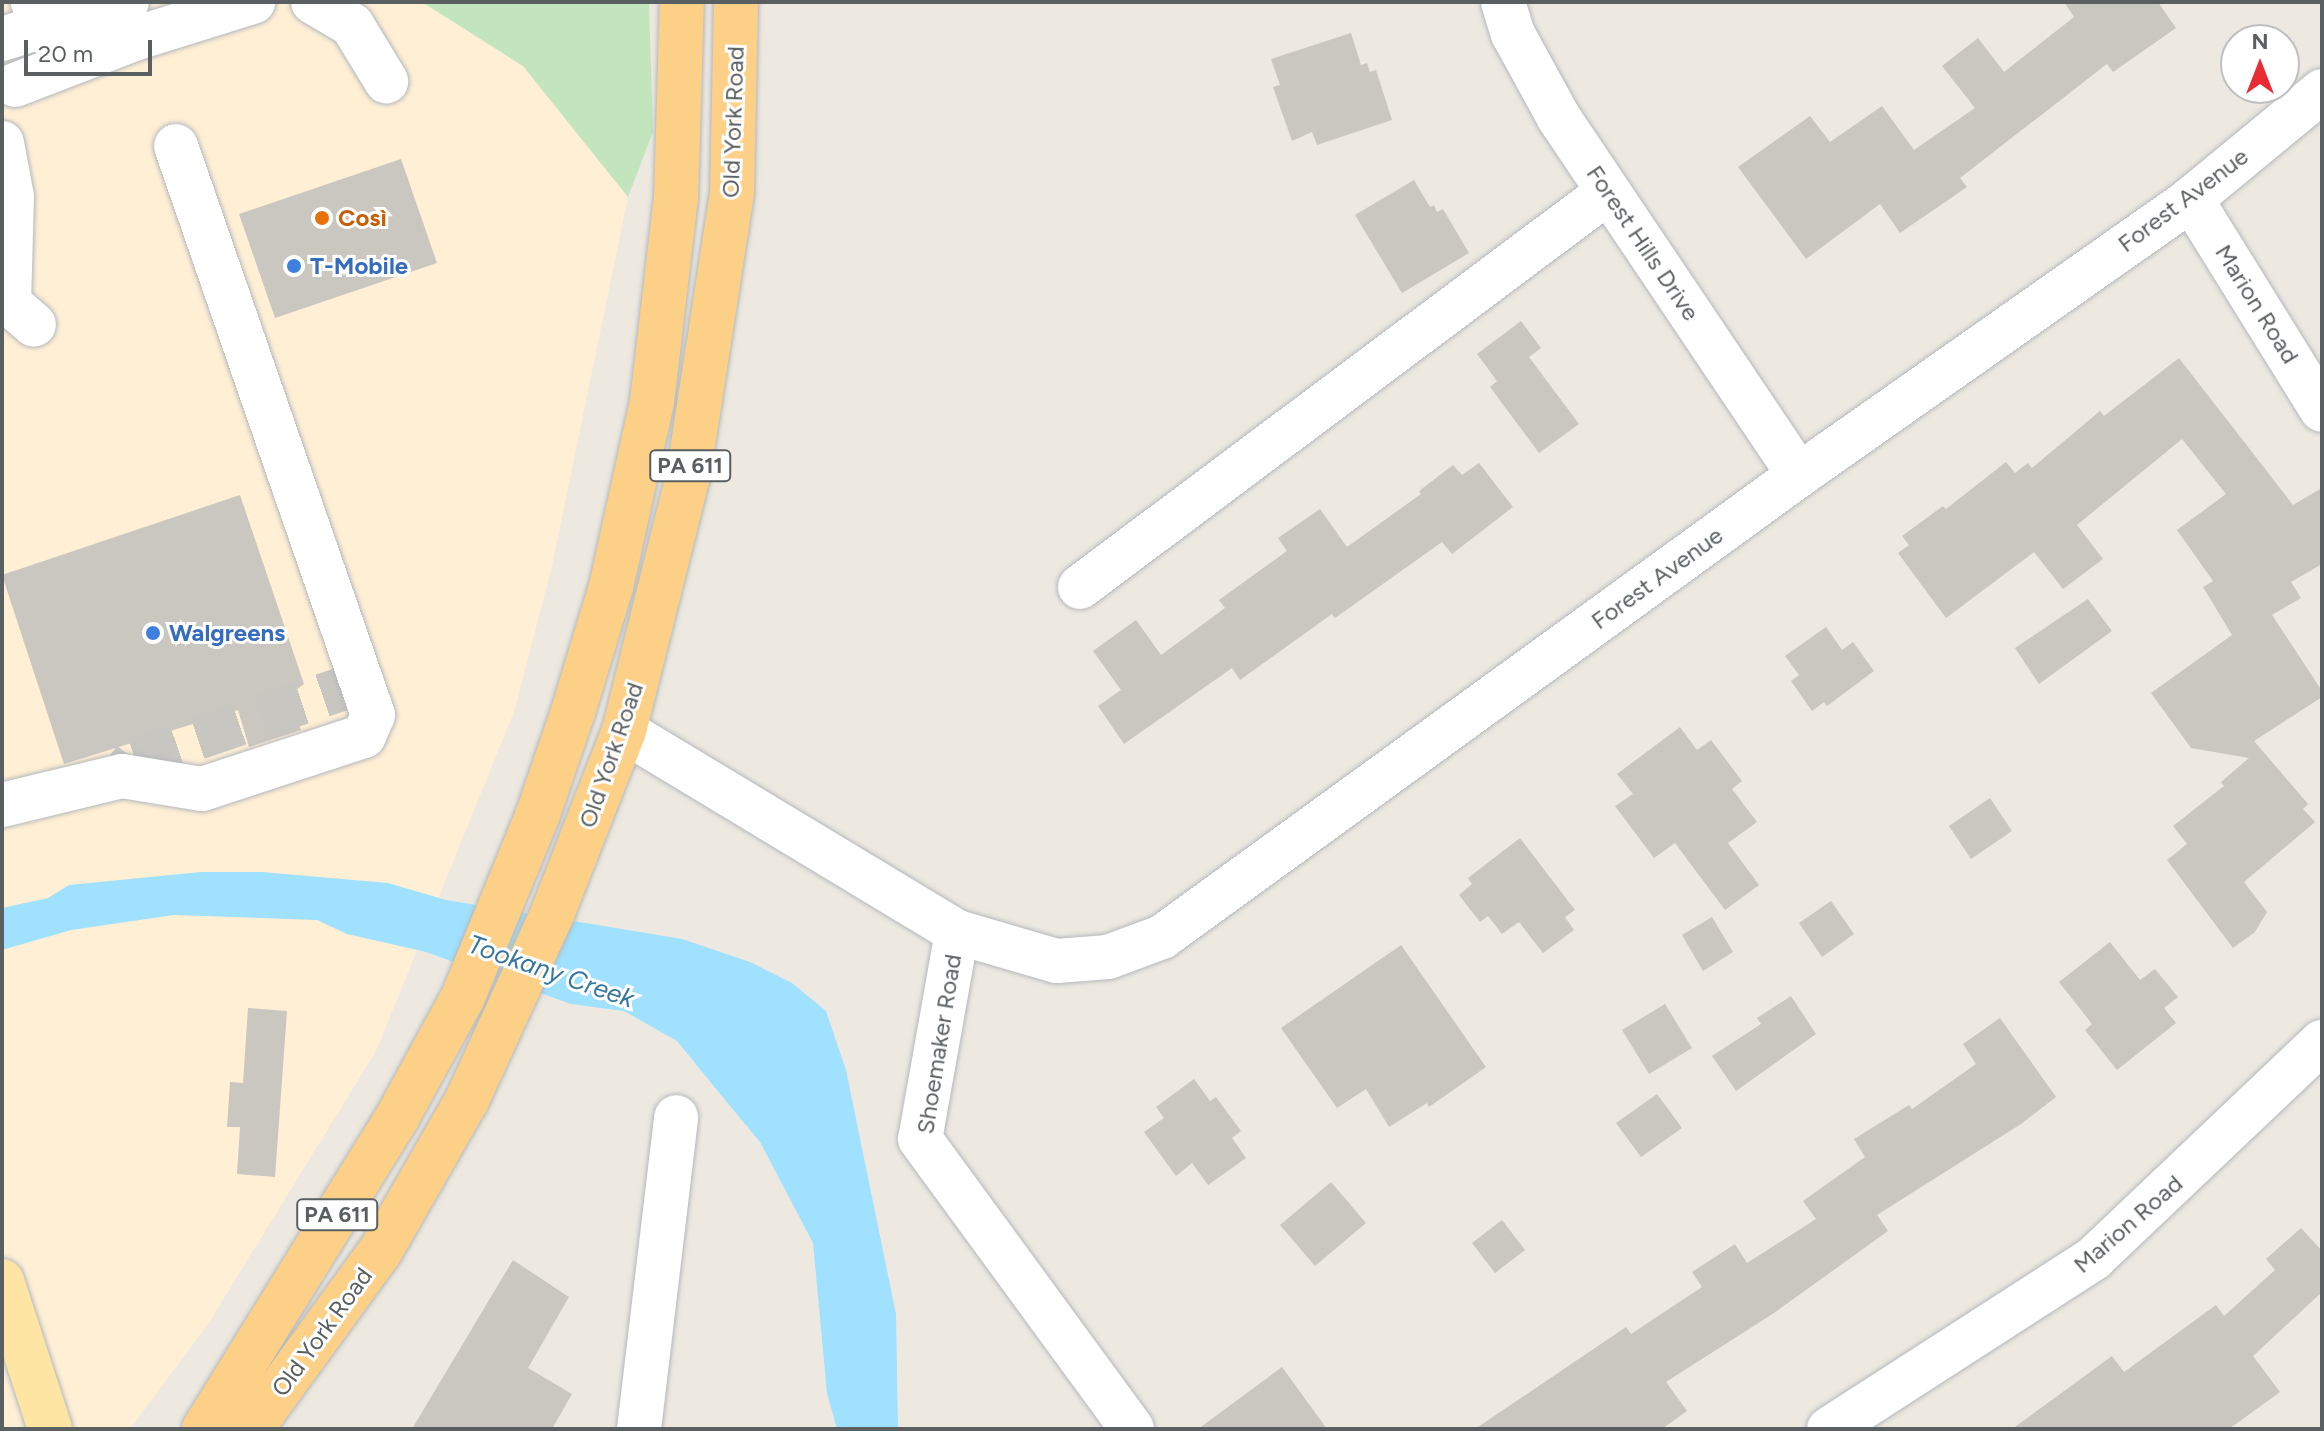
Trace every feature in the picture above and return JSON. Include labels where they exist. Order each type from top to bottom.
[{"type":"highway","name":"Old York Road","points":[[204,1429],[399,1114],[463,997],[538,814],[611,587],[652,402],[676,199],[682,2]]},
{"type":"highway","name":"Old York Road","points":[[251,1429],[381,1250],[467,1100],[553,912],[624,731],[688,477],[730,209],[736,2]]},
{"type":"main road","points":[[2,1281],[50,1429]]},
{"type":"street","points":[[2,39],[41,13],[127,2]]},
{"type":"street","points":[[15,85],[134,39],[253,2]]},
{"type":"street","points":[[313,2],[352,25],[386,81]]},
{"type":"street","name":"Forest Hills Drive","points":[[1503,2],[1513,34],[1559,118],[1799,475]]},
{"type":"street","name":"Forest Avenue","points":[[957,932],[1057,961],[1108,957],[1162,937],[1799,475],[2191,199],[2322,91]]},
{"type":"street","points":[[2,143],[12,197],[9,303],[34,325]]},
{"type":"street","points":[[2,805],[122,776],[202,789],[364,736],[373,715],[176,146]]},
{"type":"street","points":[[1080,587],[1608,192]]},
{"type":"street","name":"Marion Road","points":[[2191,199],[2322,410]]},
{"type":"street","name":"Shoemaker Road","points":[[624,731],[957,932],[920,1139],[1132,1429]]},
{"type":"street","name":"Marion Road","points":[[1829,1429],[2094,1258],[2215,1148],[2322,1042]]},
{"type":"street","points":[[639,1429],[676,1117]]},
{"type":"shaded area","points":[[2,2],[422,2],[523,66],[628,197],[552,566],[514,712],[376,1051],[208,1324],[130,1429],[2,1429]]},
{"type":"green space","points":[[422,2],[649,2],[653,132],[628,197],[523,66]]},
{"type":"water","name":"Tookany Creek","points":[[201,872],[262,872],[388,883],[446,900],[682,939],[750,962],[792,983],[826,1011],[846,1070],[896,1314],[898,1429],[837,1429],[827,1393],[813,1243],[760,1142],[677,1041],[624,1011],[571,1004],[426,952],[347,934],[317,920],[174,915],[71,930],[2,950],[2,908],[48,898],[69,885]]},
{"type":"building","points":[[2064,2],[2158,2],[2176,28],[2113,72],[2107,64],[1960,178],[1967,187],[1900,233],[1880,204],[1806,259],[1738,167],[1810,116],[1830,142],[1882,106],[1914,150],[1975,108],[1942,66],[1978,38],[2004,72],[2074,17]]},
{"type":"building","points":[[1351,33],[1361,65],[1367,63],[1370,72],[1376,70],[1392,120],[1317,145],[1312,132],[1292,141],[1273,87],[1280,85],[1271,59]]},
{"type":"building","points":[[401,159],[437,263],[275,318],[239,214]]},
{"type":"building","points":[[1414,180],[1430,207],[1434,205],[1437,212],[1443,209],[1469,253],[1402,293],[1355,215]]},
{"type":"building","points":[[1521,321],[1541,348],[1529,357],[1579,424],[1539,453],[1490,387],[1497,381],[1477,354]]},
{"type":"building","points":[[2179,358],[2293,505],[2322,488],[2322,564],[2291,582],[2301,598],[2272,615],[2322,691],[2322,697],[2254,741],[2308,804],[2303,809],[2315,822],[2244,882],[2267,912],[2255,932],[2233,948],[2167,860],[2187,844],[2173,826],[2224,786],[2221,782],[2249,758],[2191,748],[2151,693],[2232,635],[2203,587],[2213,581],[2177,530],[2226,494],[2182,439],[2077,525],[2103,559],[2063,589],[2034,552],[1946,618],[1898,553],[1909,545],[1902,536],[1943,506],[1946,509],[2006,462],[2015,473],[2028,463],[2032,468],[2100,411],[2104,416]]},
{"type":"building","points":[[1479,463],[1513,507],[1452,554],[1442,542],[1335,618],[1332,614],[1240,680],[1232,668],[1124,744],[1098,706],[1121,690],[1093,651],[1136,620],[1161,655],[1225,608],[1219,600],[1287,551],[1278,538],[1320,509],[1347,547],[1421,494],[1419,491],[1453,465],[1462,475]]},
{"type":"building","name":"Walgreens","points":[[240,495],[304,684],[288,696],[301,730],[249,747],[238,710],[64,764],[2,575]]},
{"type":"building","points":[[2088,599],[2112,631],[2039,684],[2015,648]]},
{"type":"building","points":[[1826,627],[1842,650],[1853,642],[1874,671],[1827,706],[1824,702],[1812,711],[1791,681],[1799,675],[1785,656]]},
{"type":"building","points":[[1680,727],[1697,750],[1711,740],[1742,781],[1732,789],[1757,822],[1728,843],[1759,885],[1725,910],[1675,843],[1654,858],[1615,806],[1633,794],[1617,774]]},
{"type":"building","points":[[1990,798],[2012,831],[1971,859],[1949,826]]},
{"type":"building","points":[[1520,838],[1575,910],[1565,917],[1574,930],[1543,953],[1519,922],[1502,934],[1488,916],[1480,922],[1459,895],[1472,884],[1468,878]]},
{"type":"building","points":[[1831,901],[1854,934],[1822,957],[1799,923]]},
{"type":"building","points":[[1712,917],[1733,952],[1703,971],[1682,935]]},
{"type":"building","points":[[2110,942],[2140,980],[2155,969],[2178,997],[2164,1008],[2176,1023],[2117,1070],[2085,1030],[2092,1024],[2059,982]]},
{"type":"building","points":[[1401,945],[1486,1067],[1429,1107],[1427,1103],[1389,1127],[1366,1089],[1337,1108],[1281,1028]]},
{"type":"building","points":[[1791,996],[1816,1034],[1736,1091],[1712,1056],[1761,1024],[1757,1018]]},
{"type":"building","points":[[1665,1004],[1692,1048],[1649,1074],[1622,1030]]},
{"type":"building","points":[[248,1008],[287,1011],[275,1177],[237,1174],[240,1127],[227,1127],[230,1082],[243,1083]]},
{"type":"building","points":[[2000,1018],[2056,1097],[2021,1124],[1877,1215],[1888,1231],[1774,1313],[1666,1382],[1687,1411],[1662,1429],[1475,1429],[1626,1327],[1631,1334],[1702,1287],[1692,1272],[1735,1244],[1747,1263],[1816,1219],[1803,1201],[1865,1157],[1854,1139],[1909,1105],[1912,1109],[1976,1064],[1963,1044]]},
{"type":"building","points":[[1194,1079],[1210,1101],[1216,1097],[1241,1131],[1232,1138],[1246,1158],[1208,1185],[1192,1163],[1176,1176],[1144,1132],[1164,1118],[1156,1107]]},
{"type":"building","points":[[1657,1094],[1682,1128],[1641,1157],[1616,1123]]},
{"type":"building","points":[[1331,1182],[1366,1223],[1315,1266],[1280,1225]]},
{"type":"building","points":[[1502,1220],[1525,1250],[1495,1273],[1472,1243]]},
{"type":"building","points":[[2301,1228],[2322,1251],[2322,1292],[2253,1356],[2280,1392],[2229,1429],[2012,1429],[2112,1356],[2124,1372],[2216,1305],[2224,1316],[2275,1270],[2266,1259]]},
{"type":"building","points":[[513,1260],[569,1297],[528,1368],[572,1394],[552,1429],[412,1429]]},
{"type":"building","points":[[1282,1367],[1327,1429],[1198,1429]]},
{"type":"tunnel","points":[[122,776],[135,759],[359,683]]},
{"type":"place","name":"Così","points":[[322,218]]},
{"type":"place","name":"T-Mobile","points":[[294,266]]},
{"type":"place","name":"Walgreens","points":[[153,633]]}]
